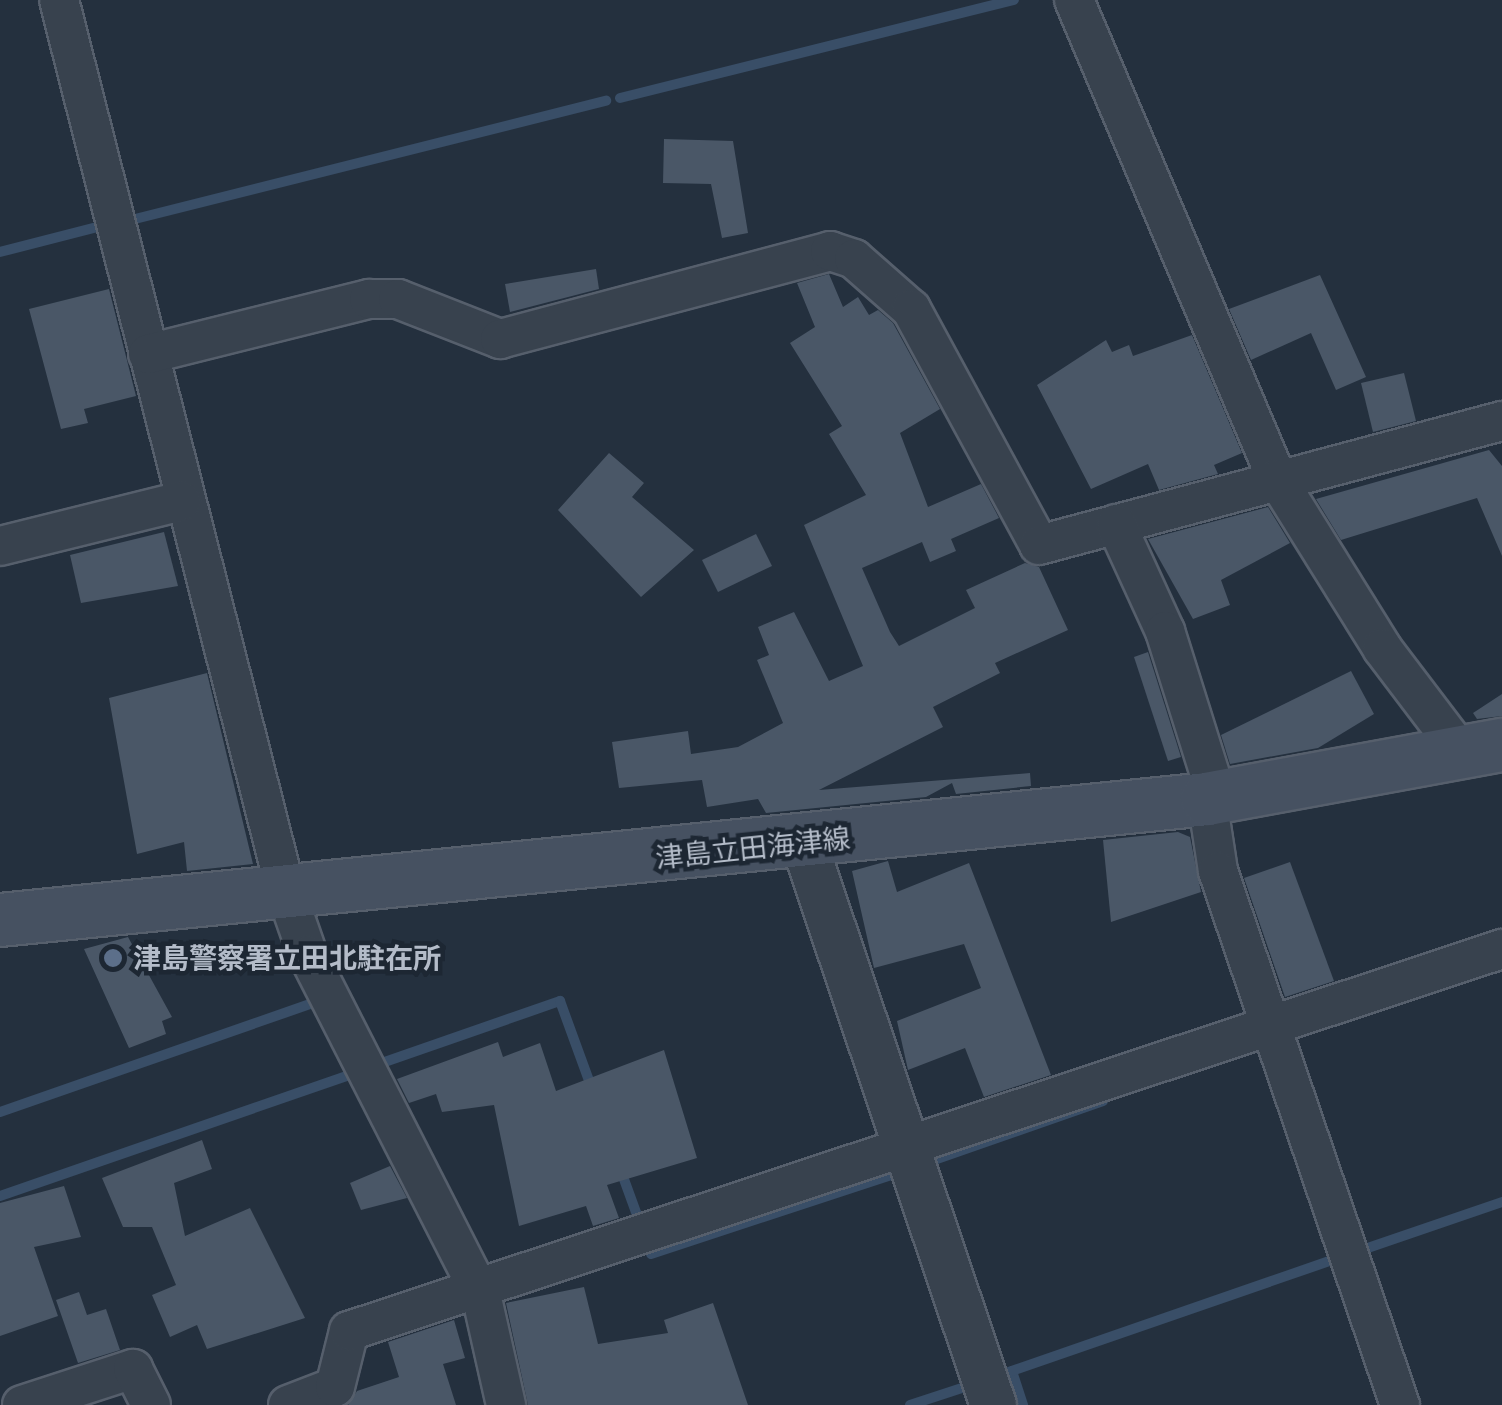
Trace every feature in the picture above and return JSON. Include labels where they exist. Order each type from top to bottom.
[{"type":"main road","name":"津島立田海津線","points":[[0,920],[804,844],[1212,798],[1481,749]]},
{"type":"street","points":[[59,0],[182,501],[286,892],[308,955],[481,1294],[506,1405]]},
{"type":"street","points":[[1074,0],[1277,479],[1382,648],[1481,749]]},
{"type":"street","points":[[148,354],[368,299],[398,299],[500,340],[830,251],[854,259],[910,309],[1040,544],[1502,421]]},
{"type":"street","points":[[0,546],[182,501]]},
{"type":"street","points":[[1116,524],[1164,632],[1212,798],[1218,871],[1400,1405]]},
{"type":"street","points":[[804,844],[993,1405]]},
{"type":"street","points":[[288,1405],[335,1388],[349,1331],[481,1294],[907,1154],[1502,949]]},
{"type":"street","points":[[22,1405],[133,1368],[150,1405]]},
{"type":"building","points":[[664,139],[733,141],[748,233],[722,238],[711,184],[663,183]]},
{"type":"building","points":[[596,269],[599,289],[510,312],[505,284]]},
{"type":"building","points":[[829,274],[843,307],[858,297],[869,315],[878,310],[893,323],[940,409],[900,433],[928,507],[981,484],[999,518],[951,539],[956,551],[930,562],[922,542],[862,568],[899,646],[975,608],[966,590],[1025,563],[1039,567],[1068,630],[995,663],[1000,673],[933,707],[943,727],[819,790],[1030,773],[1031,786],[956,794],[952,783],[926,797],[766,813],[758,799],[707,807],[702,780],[619,788],[612,742],[688,731],[691,754],[738,747],[783,723],[757,660],[769,655],[758,627],[794,612],[829,681],[863,666],[804,525],[866,495],[829,434],[842,426],[790,343],[815,327],[797,283]]},
{"type":"building","points":[[1320,275],[1366,377],[1336,390],[1311,333],[1251,360],[1229,309]]},
{"type":"building","points":[[109,289],[136,396],[84,409],[88,423],[61,429],[29,309]]},
{"type":"building","points":[[1192,335],[1242,453],[1214,465],[1218,474],[1159,490],[1148,464],[1091,489],[1037,385],[1106,340],[1112,352],[1129,345],[1133,356]]},
{"type":"building","points":[[1404,373],[1416,421],[1373,432],[1361,383]]},
{"type":"building","points":[[1489,450],[1502,466],[1502,556],[1477,498],[1341,540],[1316,499]]},
{"type":"building","points":[[609,453],[644,483],[632,497],[694,550],[641,597],[558,510]]},
{"type":"building","points":[[1268,507],[1290,543],[1221,580],[1230,605],[1193,619],[1148,539]]},
{"type":"building","points":[[164,532],[178,586],[81,603],[70,555]]},
{"type":"building","points":[[756,534],[772,566],[718,592],[702,560]]},
{"type":"building","points":[[1148,652],[1181,757],[1168,761],[1134,657]]},
{"type":"building","points":[[1351,671],[1374,714],[1318,748],[1230,764],[1221,735]]},
{"type":"building","points":[[207,673],[253,864],[187,871],[184,842],[137,854],[109,698]]},
{"type":"building","points":[[1502,694],[1502,716],[1477,719],[1473,713]]},
{"type":"building","points":[[1178,832],[1190,837],[1201,892],[1111,922],[1103,840]]},
{"type":"building","points":[[888,861],[897,892],[969,863],[1051,1075],[984,1097],[965,1048],[908,1070],[897,1021],[981,988],[964,944],[874,968],[852,871]]},
{"type":"building","points":[[1290,862],[1334,981],[1285,997],[1244,878]]},
{"type":"building","points":[[128,937],[172,1017],[162,1021],[166,1034],[129,1048],[84,949]]},
{"type":"building","points":[[498,1042],[503,1057],[540,1043],[556,1091],[664,1050],[697,1158],[607,1185],[619,1218],[593,1226],[586,1206],[519,1226],[494,1105],[442,1112],[436,1094],[409,1103],[397,1079]]},
{"type":"building","points":[[202,1140],[212,1169],[174,1183],[185,1236],[250,1208],[305,1318],[207,1349],[197,1325],[170,1337],[152,1295],[176,1285],[152,1227],[123,1227],[102,1178]]},
{"type":"building","points":[[390,1166],[407,1198],[361,1210],[350,1183]]},
{"type":"building","points":[[64,1186],[81,1237],[34,1247],[58,1316],[0,1336],[0,1203]]},
{"type":"building","points":[[584,1287],[598,1344],[668,1333],[664,1320],[713,1303],[748,1405],[528,1405],[506,1303]]},
{"type":"building","points":[[79,1292],[87,1315],[106,1309],[120,1350],[78,1363],[56,1300]]},
{"type":"building","points":[[454,1320],[465,1358],[443,1364],[456,1405],[348,1405],[357,1391],[399,1377],[388,1342]]},
{"type":"waterway","points":[[620,98],[1014,0]]},
{"type":"waterway","points":[[131,220],[606,101]]},
{"type":"waterway","points":[[0,252],[105,225]]},
{"type":"waterway","points":[[0,1112],[319,1001]]},
{"type":"waterway","points":[[376,1065],[560,1001],[592,1089]]},
{"type":"waterway","points":[[0,1196],[355,1073]]},
{"type":"waterway","points":[[934,1160],[1103,1101]]},
{"type":"waterway","points":[[621,1171],[641,1226]]},
{"type":"waterway","points":[[651,1254],[891,1175]]},
{"type":"waterway","points":[[1356,1252],[1502,1202]]},
{"type":"waterway","points":[[1006,1373],[1341,1257]]},
{"type":"waterway","points":[[1012,1371],[1023,1405]]},
{"type":"waterway","points":[[910,1405],[968,1386]]},
{"type":"place","name":"津島警察署立田北駐在所","points":[[113,958]]}]
